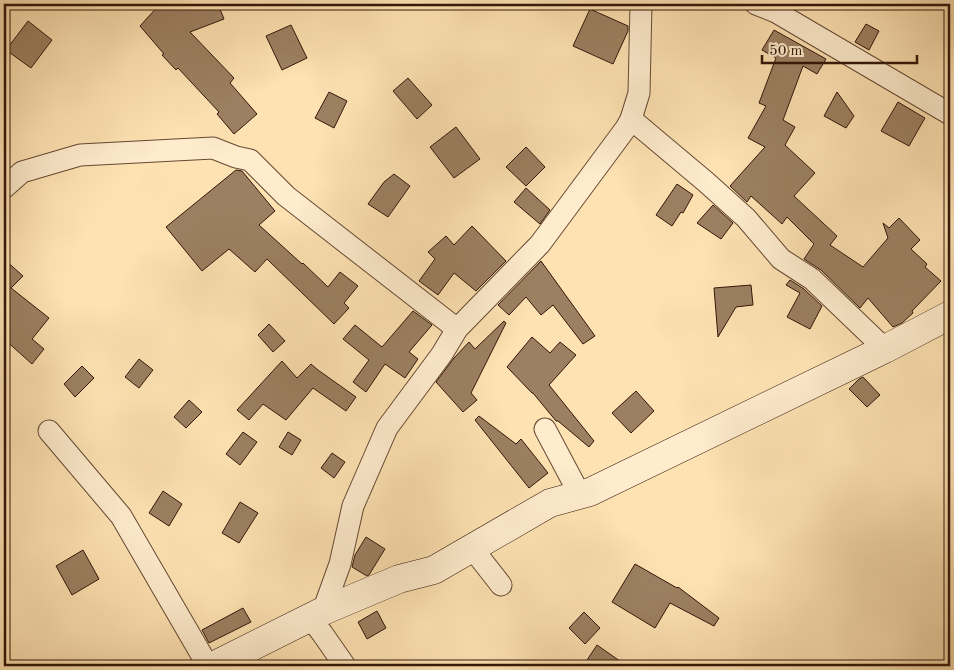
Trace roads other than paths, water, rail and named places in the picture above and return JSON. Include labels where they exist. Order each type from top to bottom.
[{"type":"street","points":[[345,666],[322,632],[316,615],[340,564],[353,506],[387,428],[442,354],[457,329],[540,244],[626,128],[639,93],[641,4]]},
{"type":"street","points":[[756,4],[776,12],[950,114]]},
{"type":"street","points":[[631,118],[720,194],[746,218],[781,259],[812,279],[885,349]]},
{"type":"street","points":[[4,188],[22,172],[80,155],[213,148],[250,160],[286,196],[457,329]]},
{"type":"street","points":[[213,666],[316,615],[399,578],[434,570],[550,503],[590,492],[885,349],[950,315]]},
{"type":"street","points":[[545,429],[580,495]]},
{"type":"street","points":[[49,431],[121,516],[208,666]]},
{"type":"street","points":[[472,548],[501,585]]}]
